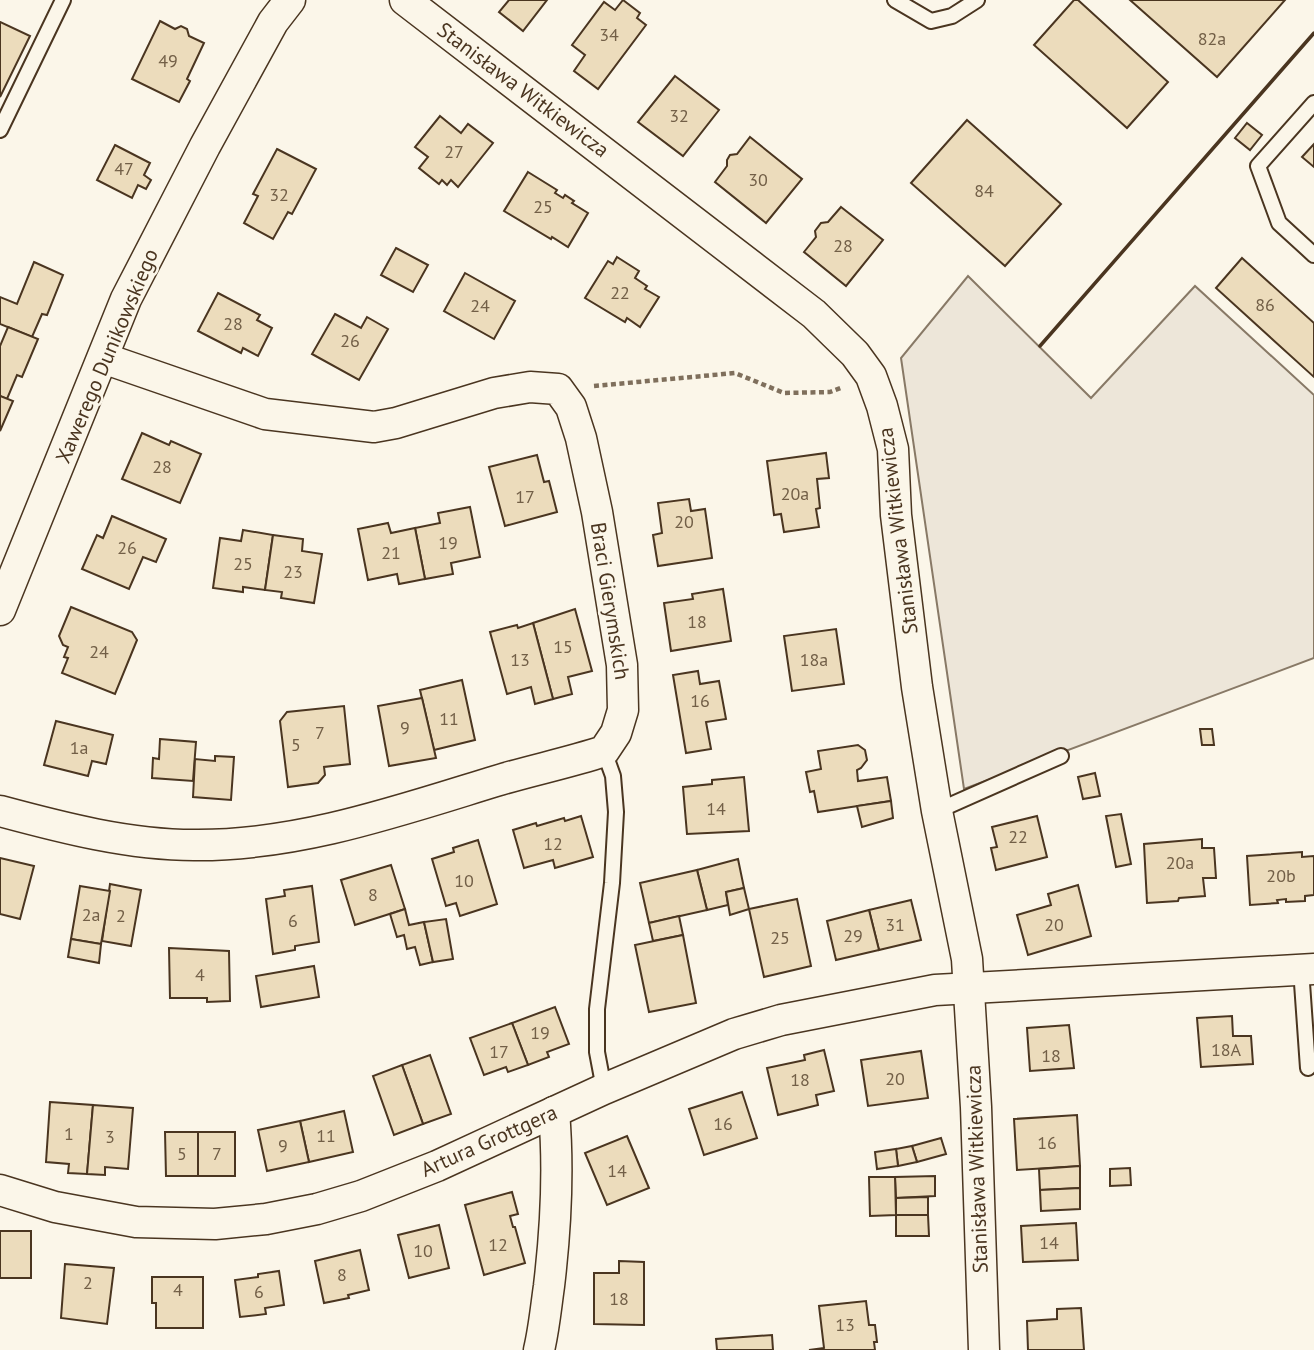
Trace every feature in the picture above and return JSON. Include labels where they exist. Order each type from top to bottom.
[{"type":"street","name":"Xawerego Dunikowskiego","points":[[0,610],[126,299],[273,22],[290,0]]},
{"type":"street","name":"Stanisława Witkiewicza","points":[[405,0],[814,314],[855,354],[871,376],[882,406],[892,449],[917,687],[937,811],[967,959],[976,1107],[984,1350]]},
{"type":"street","points":[[103,358],[265,414],[374,427],[396,423],[494,393],[530,387],[558,389]]},
{"type":"street","name":"Braci Gierymskich","points":[[558,389],[571,407],[581,438],[597,512],[622,665],[623,710],[616,733],[604,751]]},
{"type":"street","points":[[0,811],[63,828],[112,837],[193,845],[256,842],[336,828],[604,751]]},
{"type":"street","points":[[968,988],[1307,969]]},
{"type":"street","name":"Artura Grottgera","points":[[0,1190],[55,1207],[136,1222],[215,1224],[266,1219],[317,1209],[361,1196],[437,1166],[604,1089],[734,1034],[781,1020],[878,1000],[935,990],[968,988]]},
{"type":"street","points":[[539,1350],[553,1252],[557,1196],[558,1152],[554,1112]]},
{"type":"lane","points":[[0,130],[63,0]]},
{"type":"lane","points":[[895,0],[931,21],[952,16],[977,0]]},
{"type":"lane","points":[[1314,103],[1258,166],[1279,223],[1314,255]]},
{"type":"lane","points":[[604,751],[613,776],[616,812],[612,883],[597,1009],[597,1052],[604,1089]]},
{"type":"lane","points":[[937,811],[1036,765],[1062,756]]},
{"type":"lane","points":[[1307,969],[1308,1068]]},
{"type":"path","points":[[558,389],[735,373],[784,393],[830,392],[871,376]]},
{"type":"shaded area","points":[[968,276],[1091,398],[1195,286],[1314,395],[1314,658],[964,789],[901,358]]},
{"type":"building","points":[[509,0],[547,0],[523,31],[499,12]]},
{"type":"building","points":[[623,0],[640,13],[637,18],[646,25],[598,89],[574,71],[585,55],[572,45],[604,2],[615,10]]},
{"type":"building","points":[[1074,0],[1078,0],[1168,82],[1127,128],[1034,45]]},
{"type":"building","points":[[1130,0],[1285,0],[1217,77]]},
{"type":"building","points":[[160,21],[175,29],[181,26],[187,29],[189,36],[204,43],[179,102],[132,79]]},
{"type":"building","points":[[0,22],[30,36],[0,97]]},
{"type":"building","points":[[675,76],[719,110],[683,156],[638,122]]},
{"type":"building","points":[[440,116],[461,133],[468,124],[493,143],[458,187],[451,180],[447,185],[442,180],[439,184],[419,168],[428,157],[415,147]]},
{"type":"building","points":[[967,120],[1061,204],[1005,266],[911,183]]},
{"type":"building","points":[[1247,123],[1262,135],[1250,150],[1235,138]]},
{"type":"building","points":[[750,137],[802,179],[766,223],[715,182],[727,166],[730,155],[737,154]]},
{"type":"building","points":[[1314,144],[1314,167],[1302,157]]},
{"type":"building","points":[[115,145],[150,163],[144,175],[151,180],[146,189],[138,185],[132,198],[97,180]]},
{"type":"building","points":[[277,149],[316,169],[292,214],[288,212],[273,239],[244,223],[258,196],[253,194]]},
{"type":"building","points":[[528,172],[557,190],[555,193],[563,198],[565,195],[588,213],[568,247],[504,211]]},
{"type":"building","points":[[841,207],[883,240],[846,286],[804,252],[816,237],[815,231],[821,223],[828,222]]},
{"type":"building","points":[[396,248],[428,265],[413,292],[381,275]]},
{"type":"building","points":[[617,257],[639,271],[635,278],[647,286],[645,289],[659,297],[640,327],[627,318],[625,322],[585,298],[608,261],[613,264]]},
{"type":"building","points":[[1242,258],[1314,323],[1314,377],[1216,288]]},
{"type":"building","points":[[34,262],[63,275],[47,315],[42,314],[32,337],[0,324],[0,297],[17,304]]},
{"type":"building","points":[[465,273],[515,301],[494,339],[444,311]]},
{"type":"building","points":[[218,293],[260,315],[257,320],[272,328],[258,356],[243,348],[241,353],[198,331]]},
{"type":"building","points":[[335,314],[361,328],[367,317],[388,329],[359,380],[312,354]]},
{"type":"building","points":[[8,327],[38,339],[22,377],[17,375],[7,399],[0,396],[0,346]]},
{"type":"building","points":[[0,396],[13,401],[0,431]]},
{"type":"building","points":[[142,433],[169,445],[171,441],[201,454],[180,503],[122,479]]},
{"type":"building","points":[[826,453],[829,478],[817,479],[820,508],[816,509],[819,527],[784,532],[781,514],[774,515],[767,461]]},
{"type":"building","points":[[537,455],[544,482],[549,481],[557,512],[505,526],[489,467]]},
{"type":"building","points":[[689,499],[691,511],[705,509],[712,558],[658,566],[653,535],[662,533],[658,503]]},
{"type":"building","points":[[470,507],[480,557],[451,563],[453,574],[425,579],[415,528],[440,523],[438,513]]},
{"type":"building","points":[[112,516],[166,539],[156,562],[143,557],[129,589],[82,569],[97,535],[103,538]]},
{"type":"building","points":[[388,523],[391,533],[415,528],[425,579],[399,584],[397,574],[368,580],[358,529]]},
{"type":"building","points":[[243,530],[273,535],[265,590],[243,587],[243,592],[213,588],[220,538],[241,541]]},
{"type":"building","points":[[273,535],[303,539],[302,551],[322,554],[314,603],[281,598],[282,592],[265,590]]},
{"type":"building","points":[[723,589],[731,641],[671,651],[664,603],[693,599],[692,594]]},
{"type":"building","points":[[71,607],[132,632],[137,640],[115,694],[62,673],[68,658],[64,657],[68,647],[63,645],[59,636]]},
{"type":"building","points":[[575,609],[592,671],[568,677],[572,694],[553,699],[533,623]]},
{"type":"building","points":[[533,623],[553,699],[535,704],[531,687],[507,694],[490,632]]},
{"type":"building","points":[[836,629],[844,684],[792,691],[784,636]]},
{"type":"building","points":[[698,671],[700,684],[719,681],[726,719],[706,722],[711,749],[686,753],[673,675]]},
{"type":"building","points":[[462,680],[475,740],[434,750],[420,690]]},
{"type":"building","points":[[422,698],[436,758],[389,766],[378,706]]},
{"type":"building","points":[[344,706],[350,764],[324,767],[325,775],[318,783],[288,787],[280,721],[287,712]]},
{"type":"building","points":[[56,721],[113,735],[106,764],[92,761],[88,776],[44,765]]},
{"type":"building","points":[[1200,729],[1212,729],[1214,745],[1202,745]]},
{"type":"building","points":[[160,739],[196,742],[193,781],[152,778],[153,758],[159,759]]},
{"type":"building","points":[[858,745],[865,750],[867,760],[857,770],[858,781],[887,777],[891,801],[818,812],[814,791],[810,792],[806,772],[821,769],[818,751]]},
{"type":"building","points":[[215,756],[234,757],[231,800],[193,797],[195,759],[215,761]]},
{"type":"building","points":[[1095,773],[1100,796],[1083,799],[1078,777]]},
{"type":"building","points":[[744,777],[749,831],[687,834],[683,787],[712,784],[712,780]]},
{"type":"building","points":[[891,801],[893,818],[862,827],[857,806]]},
{"type":"building","points":[[1121,814],[1131,864],[1116,867],[1106,816]]},
{"type":"building","points":[[581,816],[593,857],[555,868],[553,860],[524,868],[513,830],[536,823],[537,826]]},
{"type":"building","points":[[1037,816],[1047,857],[996,870],[991,848],[997,847],[992,827]]},
{"type":"building","points":[[1202,839],[1202,848],[1214,848],[1216,878],[1203,878],[1205,896],[1147,903],[1144,844]]},
{"type":"building","points":[[478,840],[497,904],[460,916],[456,903],[446,906],[432,859],[454,852],[453,848]]},
{"type":"building","points":[[1302,852],[1302,857],[1314,856],[1314,895],[1305,896],[1305,901],[1286,902],[1286,899],[1277,900],[1278,903],[1250,905],[1247,856]]},
{"type":"building","points":[[0,858],[34,866],[20,919],[0,914]]},
{"type":"building","points":[[738,859],[744,888],[726,892],[728,905],[707,910],[697,870]]},
{"type":"building","points":[[391,865],[405,909],[355,925],[341,880]]},
{"type":"building","points":[[697,870],[707,910],[649,923],[640,883]]},
{"type":"building","points":[[110,884],[141,890],[131,946],[102,941]]},
{"type":"building","points":[[1078,885],[1091,936],[1028,955],[1017,915],[1051,905],[1048,894]]},
{"type":"building","points":[[80,886],[110,891],[101,944],[71,939]]},
{"type":"building","points":[[312,886],[319,942],[295,946],[295,950],[273,954],[266,899],[285,896],[284,890]]},
{"type":"building","points":[[744,888],[749,909],[730,915],[726,892]]},
{"type":"building","points":[[797,899],[811,966],[764,977],[749,909]]},
{"type":"building","points":[[911,900],[921,940],[879,950],[869,910]]},
{"type":"building","points":[[405,909],[409,925],[424,922],[433,962],[420,965],[415,947],[407,949],[404,935],[397,937],[390,914]]},
{"type":"building","points":[[869,910],[879,950],[836,960],[827,921]]},
{"type":"building","points":[[679,916],[683,935],[653,941],[649,923]]},
{"type":"building","points":[[446,919],[453,959],[433,962],[424,922]]},
{"type":"building","points":[[683,935],[696,1003],[649,1012],[635,945]]},
{"type":"building","points":[[71,939],[101,944],[99,963],[68,957]]},
{"type":"building","points":[[169,948],[229,951],[230,1001],[207,1002],[207,998],[170,998]]},
{"type":"building","points":[[314,966],[319,997],[261,1007],[256,976]]},
{"type":"building","points":[[555,1007],[569,1044],[547,1052],[549,1057],[528,1065],[512,1023]]},
{"type":"building","points":[[1232,1016],[1233,1036],[1251,1036],[1253,1064],[1201,1067],[1197,1018]]},
{"type":"building","points":[[512,1023],[528,1065],[508,1072],[506,1067],[484,1075],[470,1038]]},
{"type":"building","points":[[1069,1025],[1074,1068],[1030,1071],[1027,1028]]},
{"type":"building","points":[[824,1050],[834,1091],[816,1095],[818,1105],[778,1115],[767,1068],[805,1060],[804,1055]]},
{"type":"building","points":[[921,1051],[928,1098],[868,1106],[861,1060]]},
{"type":"building","points":[[430,1055],[451,1114],[423,1124],[402,1065]]},
{"type":"building","points":[[402,1065],[423,1124],[394,1135],[373,1076]]},
{"type":"building","points":[[742,1092],[757,1138],[704,1155],[689,1109]]},
{"type":"building","points":[[50,1102],[93,1105],[87,1174],[68,1173],[69,1164],[46,1162]]},
{"type":"building","points":[[93,1105],[133,1108],[128,1169],[105,1167],[105,1175],[87,1174]]},
{"type":"building","points":[[344,1111],[353,1152],[309,1162],[300,1121]]},
{"type":"building","points":[[1077,1115],[1080,1166],[1017,1170],[1014,1119]]},
{"type":"building","points":[[300,1121],[309,1162],[267,1171],[258,1130]]},
{"type":"building","points":[[165,1132],[198,1132],[198,1176],[166,1176]]},
{"type":"building","points":[[198,1132],[235,1132],[235,1176],[198,1176]]},
{"type":"building","points":[[627,1136],[649,1188],[607,1205],[585,1153]]},
{"type":"building","points":[[941,1138],[946,1154],[917,1162],[912,1146]]},
{"type":"building","points":[[912,1146],[917,1162],[898,1166],[896,1149]]},
{"type":"building","points":[[896,1149],[898,1166],[877,1169],[875,1152]]},
{"type":"building","points":[[1080,1166],[1080,1188],[1040,1190],[1039,1169]]},
{"type":"building","points":[[1130,1168],[1131,1185],[1110,1186],[1110,1169]]},
{"type":"building","points":[[935,1176],[935,1196],[896,1198],[895,1177]]},
{"type":"building","points":[[869,1177],[895,1177],[896,1215],[870,1216]]},
{"type":"building","points":[[1080,1188],[1080,1209],[1041,1211],[1040,1190]]},
{"type":"building","points":[[512,1192],[518,1214],[510,1216],[525,1263],[484,1275],[465,1205]]},
{"type":"building","points":[[928,1197],[928,1215],[896,1215],[896,1198]]},
{"type":"building","points":[[896,1215],[928,1215],[929,1236],[896,1236]]},
{"type":"building","points":[[1076,1223],[1078,1260],[1023,1262],[1021,1226]]},
{"type":"building","points":[[439,1225],[449,1268],[409,1278],[398,1235]]},
{"type":"building","points":[[0,1231],[31,1231],[31,1278],[0,1278]]},
{"type":"building","points":[[360,1250],[369,1290],[348,1295],[349,1298],[324,1303],[315,1261]]},
{"type":"building","points":[[619,1261],[644,1262],[644,1325],[594,1324],[594,1273],[619,1273]]},
{"type":"building","points":[[65,1264],[114,1268],[107,1324],[61,1318]]},
{"type":"building","points":[[279,1271],[284,1305],[265,1308],[266,1314],[240,1317],[235,1280]]},
{"type":"building","points":[[152,1277],[203,1277],[203,1328],[156,1328]]},
{"type":"building","points":[[866,1301],[869,1325],[875,1325],[875,1350],[809,1350],[824,1348],[819,1306]]},
{"type":"building","points":[[1081,1308],[1084,1350],[1028,1350],[1027,1321],[1057,1319],[1057,1309]]},
{"type":"building","points":[[772,1335],[773,1350],[717,1350],[716,1339]]},
{"type":"wall","points":[[1040,346],[1314,33]]}]
